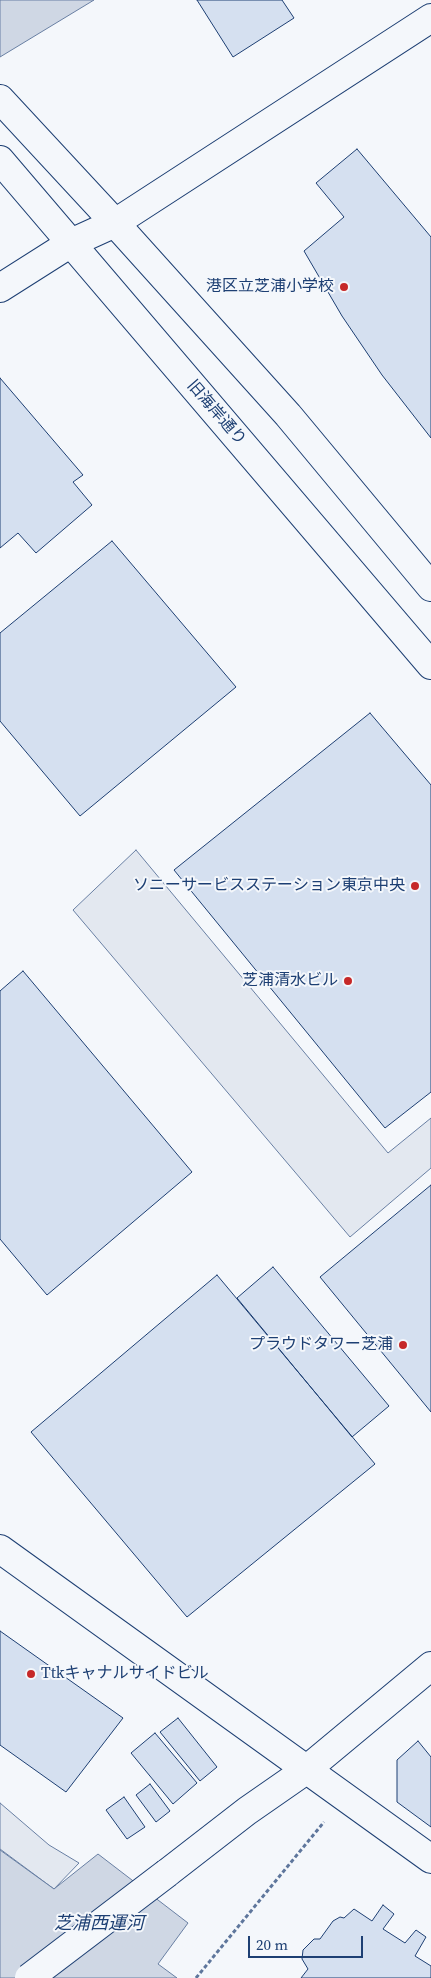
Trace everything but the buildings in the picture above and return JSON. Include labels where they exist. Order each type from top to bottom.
[{"type":"street","points":[[0,288],[71,243],[115,223],[431,18]]},
{"type":"street","points":[[0,99],[115,223],[288,416],[431,587]]},
{"type":"street","name":"旧海岸通り","points":[[0,160],[431,665]]},
{"type":"street","points":[[0,1549],[431,1859]]},
{"type":"street","points":[[29,1978],[246,1811],[306,1770],[431,1666]]},
{"type":"path","points":[[196,1978],[344,1797]]},
{"type":"shaded area","points":[[136,850],[388,1153],[431,1118],[431,1168],[350,1237],[73,910]]},
{"type":"shaded area","points":[[0,1803],[49,1845],[79,1863],[54,1889],[0,1849]]},
{"type":"water","points":[[0,0],[94,0],[0,57]]},
{"type":"water","name":"芝浦西運河","points":[[0,1850],[54,1889],[98,1854],[188,1923],[158,1964],[177,1978],[0,1978]]},
{"type":"place","name":"港区立芝浦小学校","points":[[344,287]]},
{"type":"place","name":"ソニーサービスステーション東京中央","points":[[415,886]]},
{"type":"place","name":"芝浦清水ビル","points":[[348,981]]},
{"type":"place","name":"プラウドタワー芝浦","points":[[403,1345]]},
{"type":"place","name":"Ttkキャナルサイドビル","points":[[31,1674]]}]
